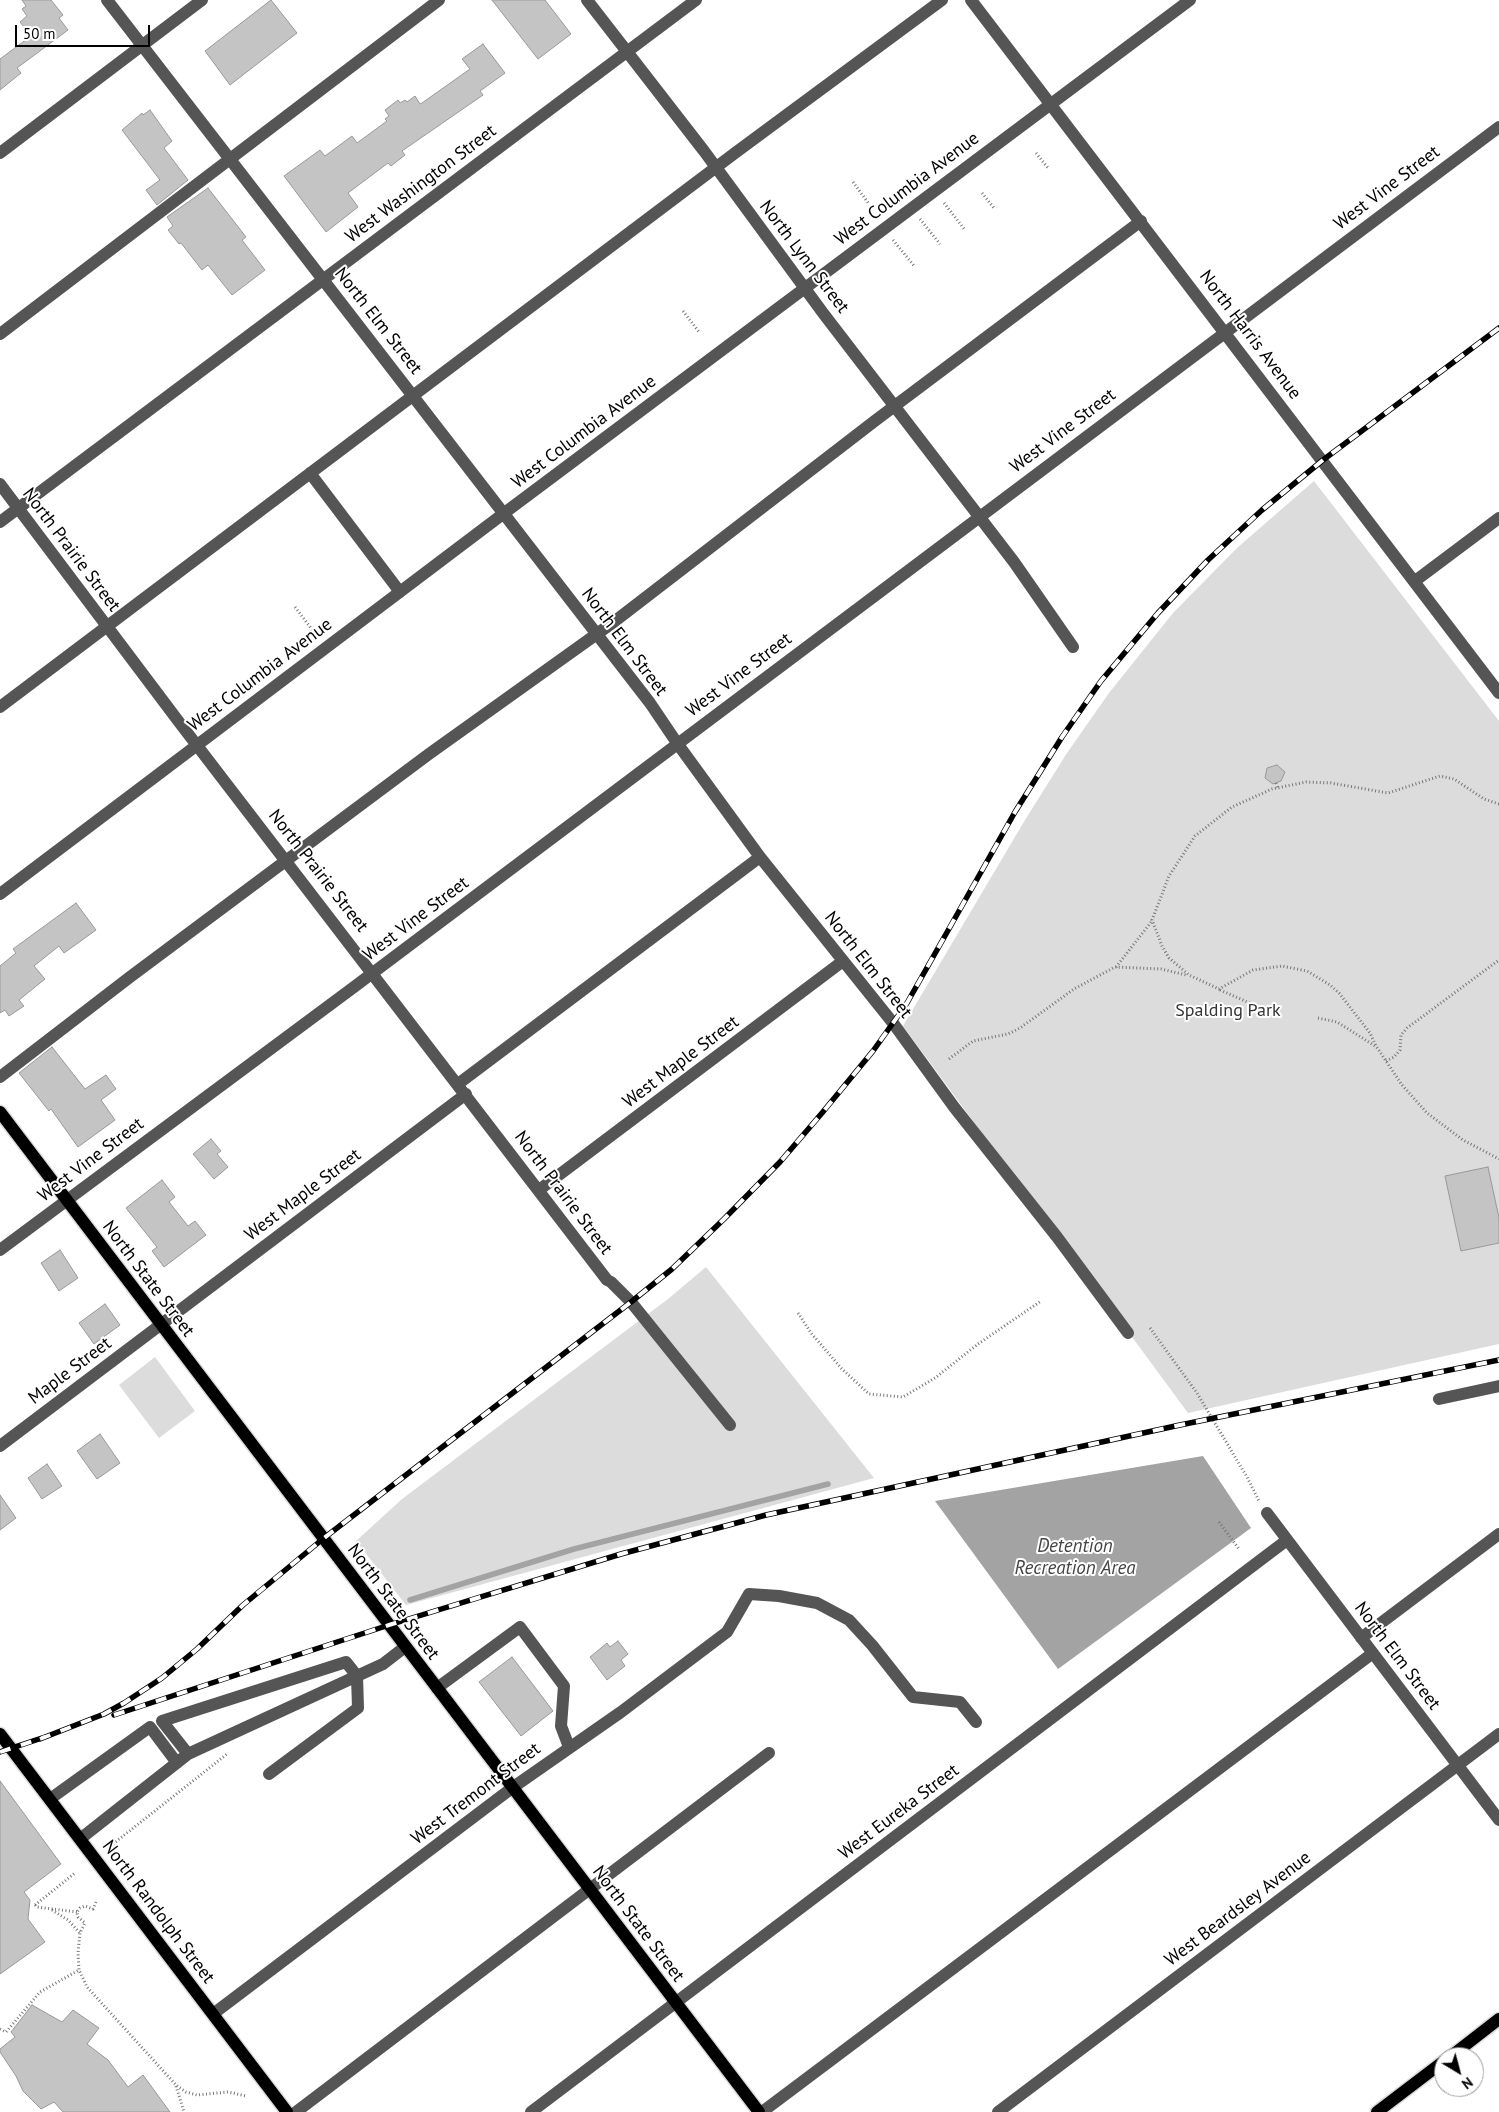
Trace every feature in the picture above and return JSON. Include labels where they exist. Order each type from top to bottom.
[{"type":"main road","name":"North State Street","points":[[0,1112],[512,1788],[761,2112]]},
{"type":"main road","name":"North Randolph Street","points":[[0,1734],[287,2112]]},
{"type":"main road","points":[[1463,2047],[1499,2020]]},
{"type":"main road","points":[[1377,2112],[1434,2069]]},
{"type":"street","name":"North Elm Street","points":[[107,0],[229,160],[414,395],[503,514],[650,703],[677,744],[760,857],[893,1024],[954,1107],[1056,1237],[1128,1333]]},
{"type":"street","points":[[0,153],[202,0]]},
{"type":"street","points":[[0,334],[439,0]]},
{"type":"street","name":"North Lynn Street","points":[[587,0],[1014,562],[1073,647]]},
{"type":"street","name":"West Washington Street","points":[[0,522],[696,0]]},
{"type":"street","points":[[0,707],[942,0]]},
{"type":"street","name":"North Harris Avenue","points":[[971,0],[1499,693]]},
{"type":"street","name":"West Columbia Avenue","points":[[0,894],[503,514],[1190,0]]},
{"type":"street","name":"West Vine Street","points":[[0,1250],[1499,127]]},
{"type":"street","points":[[0,1077],[286,860],[596,634],[894,406],[1141,221]]},
{"type":"street","points":[[310,473],[400,592]]},
{"type":"street","name":"North Prairie Street","points":[[0,484],[107,627],[608,1280],[631,1302],[730,1425]]},
{"type":"street","points":[[1415,581],[1499,518]]},
{"type":"street","name":"West Maple Street","points":[[160,1324],[760,857]]},
{"type":"street","name":"West Maple Street","points":[[539,1190],[843,961]]},
{"type":"street","name":"Maple Street","points":[[0,1446],[160,1324]]},
{"type":"street","points":[[1439,1399],[1499,1386]]},
{"type":"street","name":"North Elm Street","points":[[1267,1513],[1499,1820]]},
{"type":"street","points":[[1361,1638],[1499,1534]]},
{"type":"street","name":"West Eureka Street","points":[[531,2112],[1287,1540]]},
{"type":"street","name":"West Tremont Street","points":[[213,2014],[512,1788],[621,1712],[727,1632],[749,1594],[779,1596],[817,1603],[849,1620],[872,1645],[913,1697],[960,1702],[976,1722]]},
{"type":"street","points":[[437,1688],[520,1627],[564,1686],[561,1726],[569,1747]]},
{"type":"street","points":[[80,1839],[188,1754],[383,1664],[405,1647]]},
{"type":"street","points":[[761,2112],[1373,1653]]},
{"type":"street","points":[[188,1754],[162,1722],[346,1662],[357,1676],[358,1708],[269,1774]]},
{"type":"street","points":[[50,1800],[150,1727],[177,1763]]},
{"type":"street","name":"West Beardsley Avenue","points":[[998,2112],[1499,1734]]},
{"type":"street","points":[[296,2112],[769,1752]]},
{"type":"path","points":[[1036,153],[1048,168]]},
{"type":"path","points":[[853,182],[870,204]]},
{"type":"path","points":[[935,190],[965,230]]},
{"type":"path","points":[[982,193],[994,208]]},
{"type":"path","points":[[912,208],[940,244]]},
{"type":"path","points":[[884,228],[914,267]]},
{"type":"path","points":[[683,311],[699,332]]},
{"type":"path","points":[[295,607],[326,648]]},
{"type":"path","points":[[1115,968],[1152,920],[1169,876],[1195,836],[1232,807],[1278,788],[1306,782],[1331,783],[1388,793],[1440,776],[1454,779],[1484,799],[1499,804]]},
{"type":"path","points":[[1276,783],[1278,788]]},
{"type":"path","points":[[1152,920],[1169,958],[1189,975]]},
{"type":"path","points":[[1386,1061],[1400,1050],[1401,1035],[1407,1028],[1499,960]]},
{"type":"path","points":[[1220,989],[1252,970],[1267,967],[1282,966],[1307,971],[1324,980],[1339,993],[1370,1033],[1376,1046],[1409,1094],[1427,1113],[1454,1134],[1499,1159]]},
{"type":"path","points":[[949,1059],[972,1041],[1008,1034],[1020,1028],[1074,988],[1115,968],[1162,968],[1189,975],[1254,1005],[1259,1012]]},
{"type":"path","points":[[1318,1018],[1337,1022],[1376,1046]]},
{"type":"path","points":[[798,1313],[811,1333],[842,1369],[869,1394],[904,1398],[935,1378],[978,1344],[1041,1301]]},
{"type":"path","points":[[1150,1328],[1197,1393],[1247,1477],[1259,1502]]},
{"type":"path","points":[[1218,1522],[1239,1550]]},
{"type":"path","points":[[113,1844],[234,1749]]},
{"type":"path","points":[[74,1873],[35,1905],[77,1912]]},
{"type":"path","points":[[77,1912],[85,1906],[93,1909],[96,1902]]},
{"type":"path","points":[[50,1908],[68,1920],[80,1933]]},
{"type":"path","points":[[77,1912],[78,1917],[85,1923],[78,1943],[80,1970],[87,1987],[176,2085],[186,2092],[197,2095],[228,2092],[246,2096]]},
{"type":"path","points":[[0,2029],[6,2032],[40,1992],[80,1970]]},
{"type":"path","points":[[176,2085],[184,2112]]},
{"type":"green space","name":"Spalding Park","points":[[1314,481],[1499,721],[1499,1344],[1188,1413],[903,1026],[1025,820],[1067,753],[1109,693],[1173,613],[1237,548]]},
{"type":"green space","points":[[706,1267],[874,1478],[406,1605],[356,1541],[402,1499],[668,1299]]},
{"type":"green space","points":[[155,1357],[195,1411],[159,1438],[119,1385]]},
{"type":"water","name":"Detention Recreation Area","points":[[1203,1456],[1251,1528],[1058,1669],[935,1501]]},
{"type":"building","points":[[22,0],[51,0],[63,15],[59,18],[68,30],[17,68],[21,73],[0,90],[0,59],[31,36],[20,22],[27,16],[22,9],[26,6]]},
{"type":"building","points":[[271,0],[297,33],[230,85],[205,51]]},
{"type":"building","points":[[492,0],[545,0],[571,34],[538,59]]},
{"type":"building","points":[[483,44],[505,73],[480,91],[483,95],[402,151],[405,155],[391,166],[388,163],[348,193],[358,207],[326,232],[284,176],[320,150],[325,156],[352,136],[357,143],[387,121],[385,119],[389,116],[385,110],[398,100],[400,103],[405,100],[407,102],[415,96],[420,104],[422,103],[470,69],[462,59]]},
{"type":"building","points":[[150,110],[172,141],[164,148],[188,180],[157,205],[146,190],[160,180],[122,130],[142,113],[143,115]]},
{"type":"building","points":[[208,188],[246,237],[242,240],[265,270],[232,295],[208,265],[202,270],[168,230],[173,226],[167,217]]},
{"type":"building","points":[[1277,765],[1285,772],[1281,781],[1273,784],[1265,778],[1267,768]]},
{"type":"building","points":[[76,903],[96,930],[64,953],[59,946],[34,966],[45,979],[19,1000],[24,1006],[9,1016],[5,1010],[0,1013],[0,966],[16,953],[13,949]]},
{"type":"building","points":[[52,1047],[85,1089],[106,1075],[116,1089],[101,1100],[115,1120],[78,1147],[51,1109],[49,1111],[19,1073]]},
{"type":"building","points":[[211,1139],[221,1151],[217,1154],[228,1167],[214,1179],[193,1154]]},
{"type":"building","points":[[1488,1167],[1499,1218],[1499,1243],[1461,1251],[1445,1176]]},
{"type":"building","points":[[162,1180],[175,1197],[169,1202],[188,1226],[195,1221],[206,1235],[164,1267],[152,1251],[157,1247],[126,1208]]},
{"type":"building","points":[[60,1250],[78,1278],[59,1291],[41,1263]]},
{"type":"building","points":[[105,1304],[120,1325],[94,1344],[79,1323]]},
{"type":"building","points":[[100,1434],[120,1463],[97,1479],[77,1451]]},
{"type":"building","points":[[47,1464],[62,1486],[42,1499],[28,1478]]},
{"type":"building","points":[[0,1495],[16,1518],[0,1530]]},
{"type":"building","points":[[618,1641],[628,1654],[621,1660],[625,1666],[607,1680],[590,1657],[607,1643],[610,1647]]},
{"type":"building","points":[[512,1657],[553,1711],[521,1736],[479,1682]]},
{"type":"building","points":[[0,1781],[61,1864],[24,1892],[30,1900],[28,1919],[45,1942],[0,1974]]},
{"type":"building","points":[[32,2005],[62,2022],[73,2010],[99,2028],[87,2044],[108,2060],[128,2087],[143,2075],[170,2112],[63,2112],[54,2102],[41,2109],[23,2091],[16,2076],[0,2052],[0,2049],[15,2037],[11,2032]]},
{"type":"waterway","points":[[410,1600],[574,1549],[828,1484]]},
{"type":"railway","points":[[40,1739],[104,1714],[162,1678],[197,1649],[243,1605],[324,1538],[631,1302],[672,1269],[724,1219],[780,1162],[873,1051],[907,1003],[1015,812],[1062,737],[1101,681],[1158,613],[1208,560],[1262,510],[1323,460],[1499,328]]},
{"type":"railway","points":[[114,1715],[389,1625],[621,1554],[766,1515],[1180,1425],[1499,1360]]},
{"type":"railway","points":[[0,1752],[45,1737]]}]
